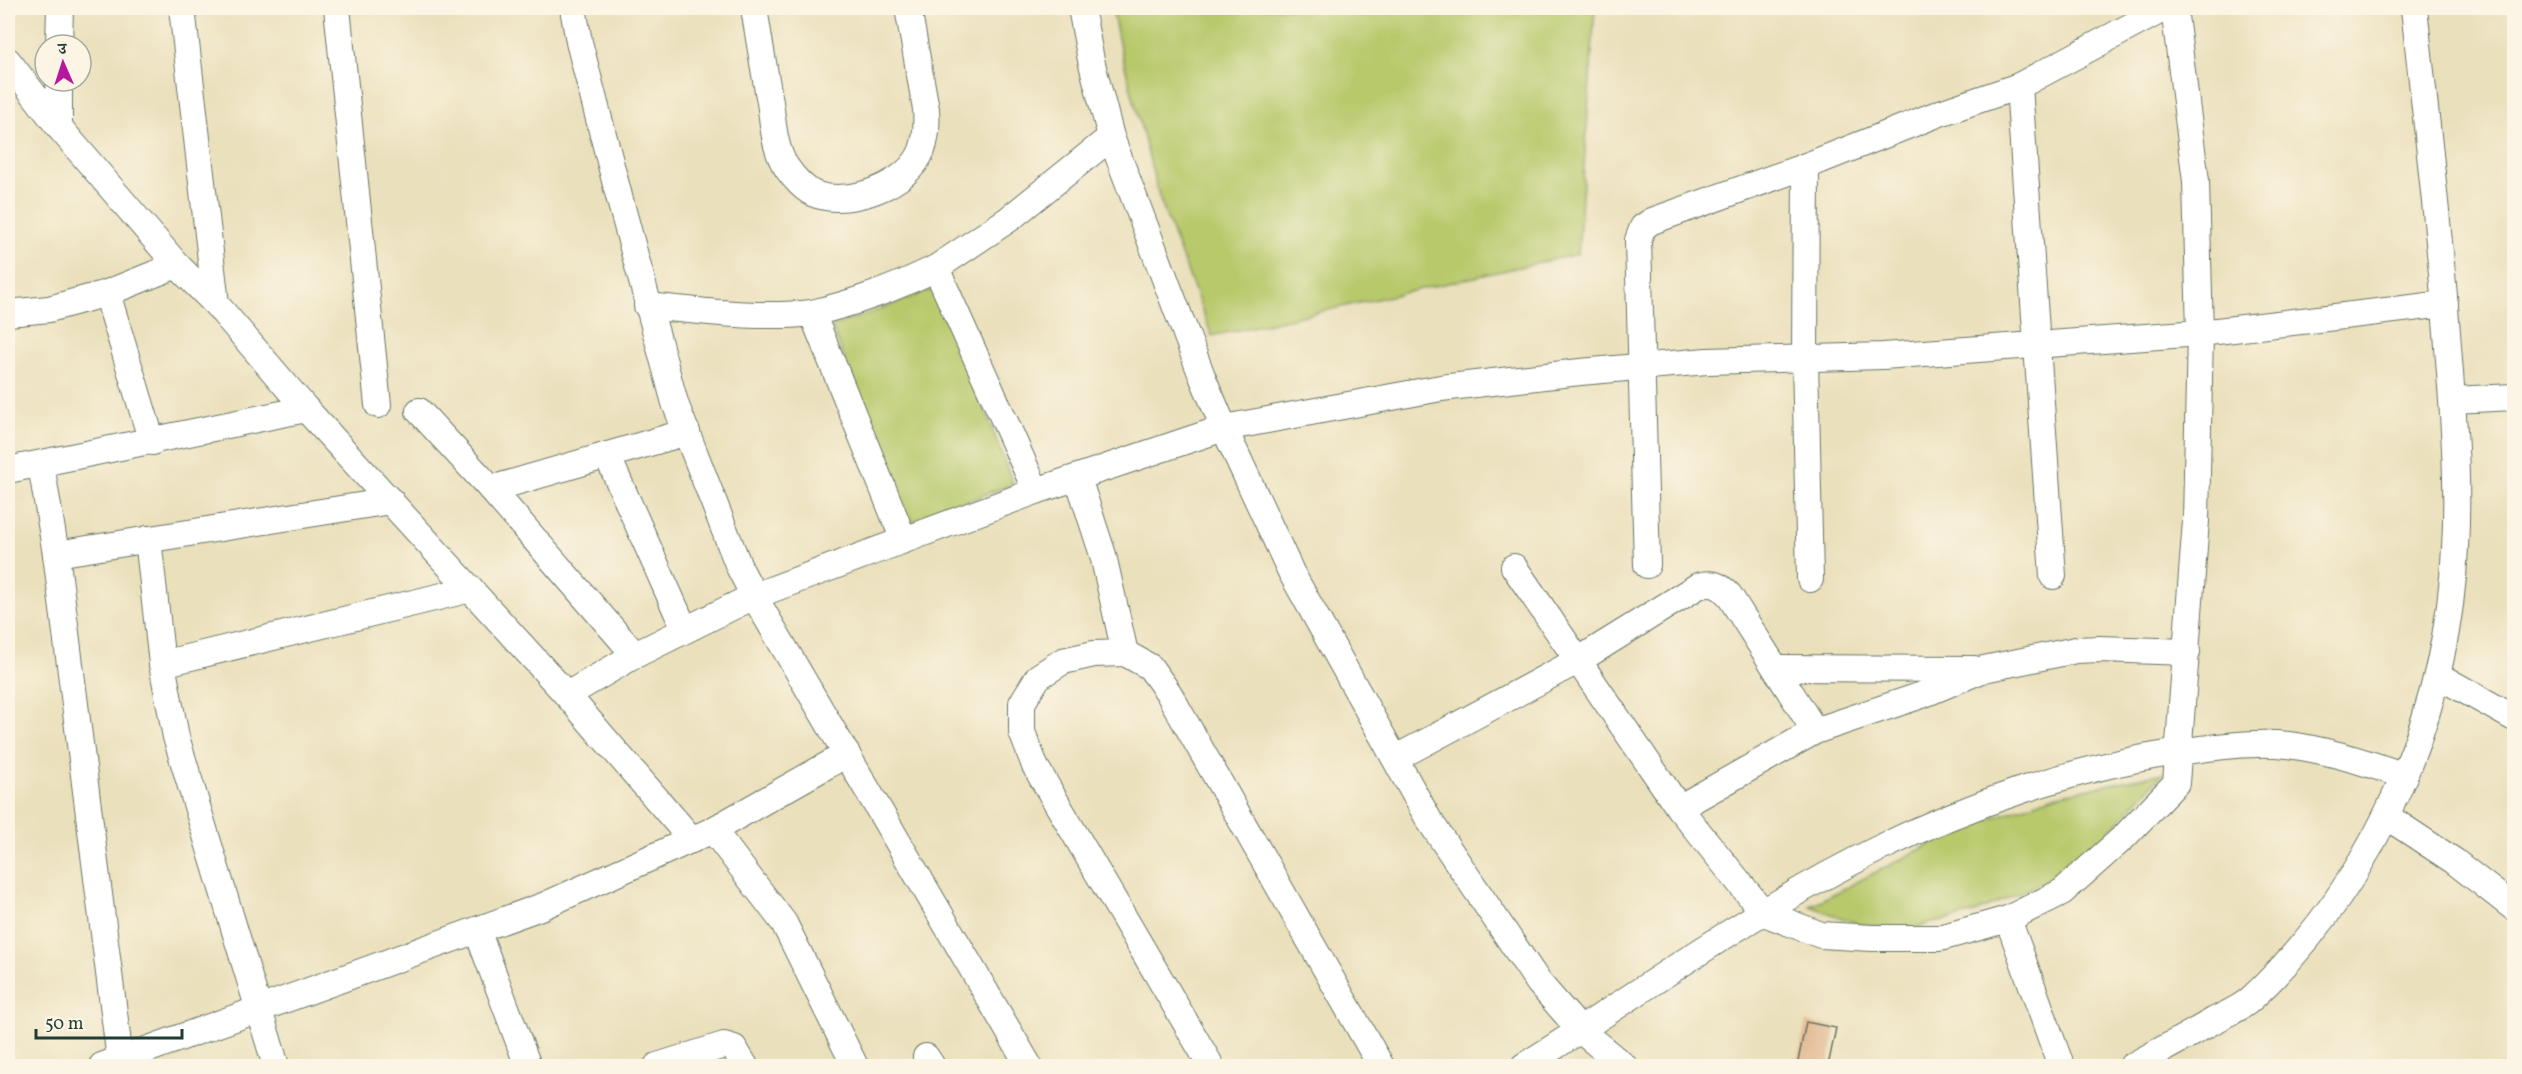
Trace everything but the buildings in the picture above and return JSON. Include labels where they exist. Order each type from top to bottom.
[{"type":"street","points":[[59,33],[60,8]]},
{"type":"street","points":[[182,8],[216,304]]},
{"type":"street","points":[[337,8],[378,405]]},
{"type":"street","points":[[573,8],[579,42],[647,306],[675,403],[740,567],[754,596],[1029,1066]]},
{"type":"street","points":[[754,8],[775,136],[785,166],[798,181],[816,195],[855,197],[879,190],[908,171],[922,152],[927,127],[926,110],[908,8]]},
{"type":"street","points":[[1081,8],[1091,60],[1111,137],[1224,428],[1291,572],[1429,820],[1539,983],[1581,1031],[1624,1066]]},
{"type":"street","points":[[1647,565],[1638,240],[1644,226],[1652,221],[1806,166],[1940,113],[2019,86],[2165,8]]},
{"type":"street","points":[[1514,567],[1679,808],[1764,913],[1821,935],[1940,938],[2008,919],[2062,892],[2124,837],[2176,783],[2196,520],[2200,333],[2196,181],[2175,8]]},
{"type":"street","points":[[2132,1066],[2249,1001],[2317,927],[2371,846],[2386,816],[2404,776],[2437,675],[2447,628],[2455,551],[2457,483],[2445,304],[2414,8]]},
{"type":"street","points":[[9,64],[59,127],[177,265],[216,304],[306,408],[567,695],[703,835],[784,923],[855,1066]]},
{"type":"street","points":[[2019,86],[2053,576]]},
{"type":"street","points":[[59,93],[59,127]]},
{"type":"street","points":[[647,306],[785,316],[812,313],[854,303],[894,289],[936,268],[1018,213],[1111,137]]},
{"type":"street","points":[[1806,166],[1805,358],[1810,579]]},
{"type":"street","points":[[8,313],[49,309],[107,294],[177,265]]},
{"type":"street","points":[[936,268],[1036,490]]},
{"type":"street","points":[[107,294],[152,442]]},
{"type":"street","points":[[567,695],[684,628],[754,596],[903,538],[1036,490],[1224,428],[1441,388],[1580,372],[1707,361],[1883,356],[2200,333],[2445,304]]},
{"type":"street","points":[[812,313],[903,538]]},
{"type":"street","points":[[2453,400],[2514,398]]},
{"type":"street","points":[[8,470],[152,442],[306,408]]},
{"type":"street","points":[[419,411],[491,489],[635,655]]},
{"type":"street","points":[[491,489],[687,432]]},
{"type":"street","points":[[607,455],[684,628]]},
{"type":"street","points":[[41,465],[56,554],[111,1063],[543,906],[703,835],[847,754]]},
{"type":"street","points":[[1078,478],[1103,555],[1125,653]]},
{"type":"street","points":[[56,554],[391,501]]},
{"type":"street","points":[[148,539],[162,664],[176,737],[276,1066]]},
{"type":"street","points":[[1396,758],[1579,660],[1698,586],[1708,583],[1720,586],[1729,595],[1815,731]]},
{"type":"street","points":[[162,664],[471,589]]},
{"type":"street","points":[[1679,808],[1815,731],[1922,695],[1984,669],[2076,650],[2187,652]]},
{"type":"street","points":[[1211,1066],[1035,766],[1022,732],[1022,703],[1038,677],[1063,661],[1095,654],[1125,653],[1150,667],[1168,692],[1380,1066]]},
{"type":"street","points":[[1776,668],[1984,669]]},
{"type":"street","points":[[2437,675],[2514,718]]},
{"type":"street","points":[[1524,1066],[1764,913],[1879,849],[1983,805],[2072,774],[2140,758],[2213,747],[2285,744],[2347,756],[2404,776]]},
{"type":"street","points":[[2386,816],[2454,861],[2514,908]]},
{"type":"street","points":[[2008,919],[2061,1066]]},
{"type":"street","points":[[477,930],[528,1066]]},
{"type":"street","points":[[657,1066],[724,1045],[734,1048],[745,1066]]},
{"type":"green space","points":[[1112,8],[1595,8],[1578,254],[1212,336],[1160,200]]},
{"type":"green space","points":[[939,287],[1013,484],[907,524],[832,327]]},
{"type":"green space","points":[[2163,773],[2077,867],[1975,913],[1908,929],[1858,924],[1810,906],[1954,832],[2057,795]]}]
